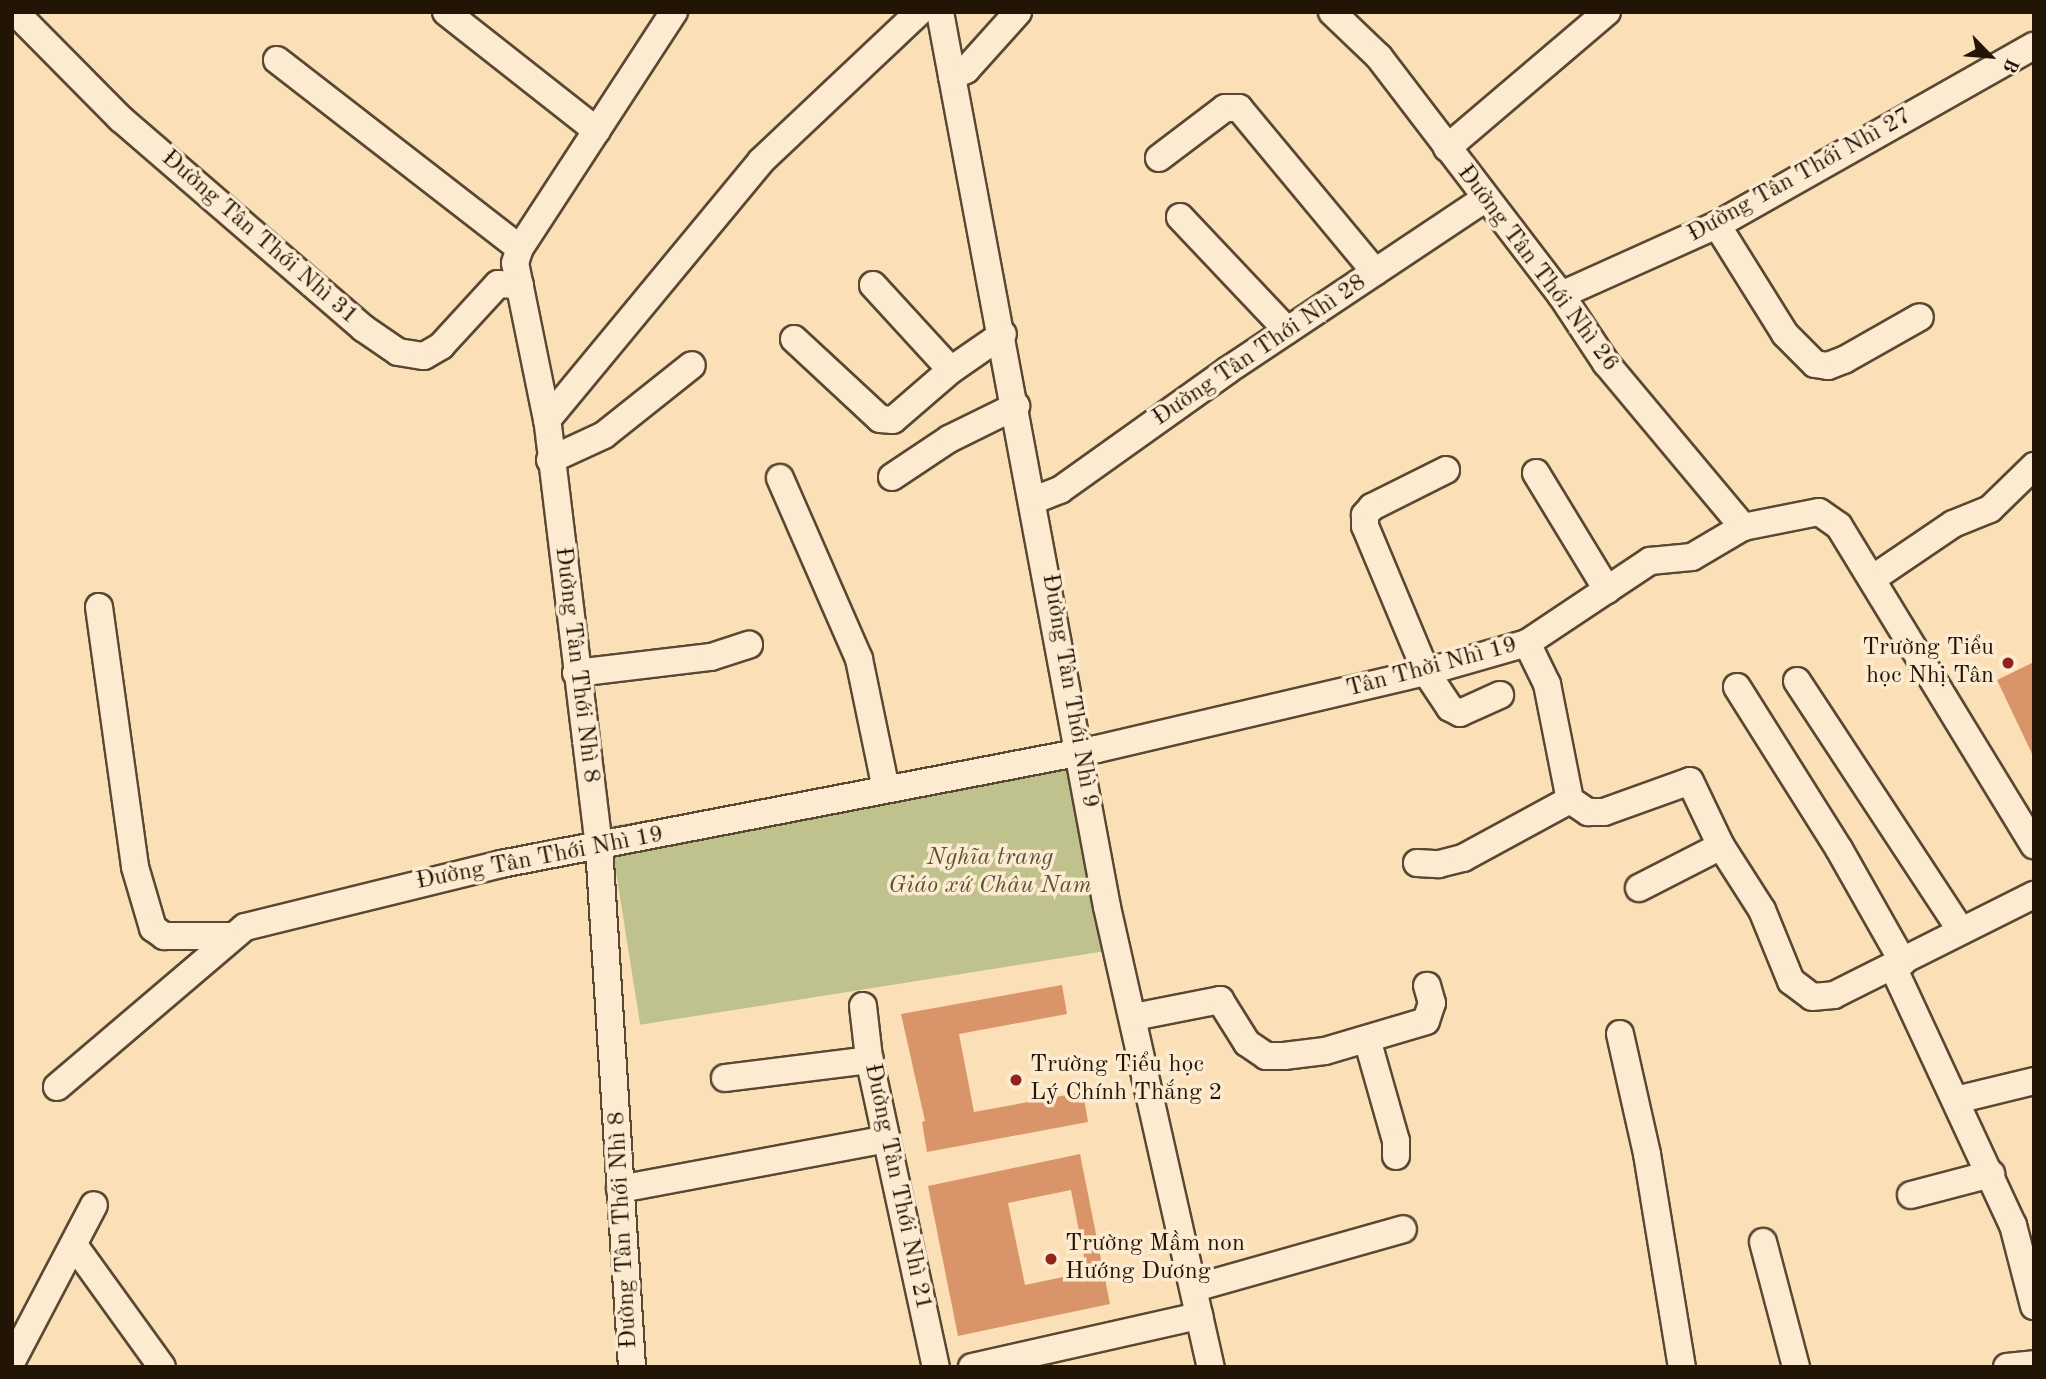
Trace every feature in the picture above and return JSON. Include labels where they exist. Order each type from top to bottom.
[{"type":"street","name":"Đường Tân Thới Nhì 31","points":[[15,12],[121,119],[363,328],[398,352],[424,356],[440,346],[498,284],[520,285]]},
{"type":"street","points":[[446,12],[597,131]]},
{"type":"street","points":[[277,60],[519,248],[674,12]]},
{"type":"street","points":[[547,420],[761,160],[919,12]]},
{"type":"street","name":"Đường Tân Thới Nhì 9","points":[[940,12],[1034,500],[1107,907],[1211,1367]]},
{"type":"street","points":[[952,76],[966,69],[1018,12]]},
{"type":"street","name":"Đường Tân Thới Nhì 26","points":[[1332,12],[1379,57],[1484,199],[1561,295],[1606,363],[1743,527]]},
{"type":"street","points":[[1447,148],[1607,12]]},
{"type":"street","name":"Đường Tân Thới Nhì 27","points":[[1561,295],[1717,225],[2034,46]]},
{"type":"street","points":[[1159,158],[1225,108],[1239,108],[1375,272]]},
{"type":"street","name":"Đường Tân Thới Nhì 28","points":[[1034,500],[1060,490],[1287,330],[1484,199]]},
{"type":"street","points":[[1180,217],[1287,330]]},
{"type":"street","points":[[1717,225],[1785,334],[1815,364],[1828,366],[1844,360],[1920,317]]},
{"type":"street","name":"Đường Tân Thới Nhì 8","points":[[519,248],[515,263],[547,420],[599,847],[632,1367]]},
{"type":"street","points":[[873,285],[951,370]]},
{"type":"street","points":[[794,340],[886,420],[901,416],[951,370],[1003,334]]},
{"type":"street","points":[[550,460],[604,435],[692,365]]},
{"type":"street","points":[[892,477],[937,446],[1016,406]]},
{"type":"street","points":[[1872,579],[1953,524],[1990,509],[2034,466]]},
{"type":"street","points":[[1446,470],[1372,507],[1365,516],[1426,672],[1455,712],[1500,695]]},
{"type":"street","points":[[1536,473],[1607,590]]},
{"type":"street","points":[[780,478],[859,659],[886,789]]},
{"type":"street","name":"Tân Thời Nhì 19","points":[[1080,750],[1426,672],[1527,643],[1650,561],[1692,557],[1743,527],[1819,512],[1839,526],[2034,845]]},
{"type":"street","points":[[99,607],[135,867],[153,928],[164,936],[229,936]]},
{"type":"street","points":[[1527,643],[1547,684],[1570,800],[1588,812],[1604,812],[1690,781],[1721,846],[1762,909],[1791,981],[1812,997],[1834,995],[2034,895]]},
{"type":"street","points":[[576,673],[711,657],[749,645]]},
{"type":"street","points":[[1797,681],[1961,931]]},
{"type":"street","points":[[1737,687],[1822,829],[1839,849],[1898,965],[1956,1100],[2026,1247],[2034,1306]]},
{"type":"street","name":"Đường Tân Thới Nhì 19","points":[[57,1087],[229,936],[294,912],[500,864],[599,847],[1080,750]]},
{"type":"street","points":[[1417,863],[1439,864],[1463,858],[1570,800]]},
{"type":"street","points":[[1639,888],[1721,846]]},
{"type":"street","points":[[1134,1017],[1220,1000],[1230,1008],[1247,1043],[1266,1056],[1325,1051],[1426,1021],[1432,1003],[1427,986]]},
{"type":"street","name":"Đường Tân Thới Nhì 21","points":[[863,1006],[870,1060],[936,1367]]},
{"type":"street","points":[[1620,1034],[1647,1154],[1682,1367]]},
{"type":"street","points":[[1367,1039],[1396,1142],[1396,1156]]},
{"type":"street","points":[[725,1078],[870,1060]]},
{"type":"street","points":[[1956,1100],[2034,1081]]},
{"type":"street","points":[[620,1189],[886,1139]]},
{"type":"street","points":[[1911,1195],[1991,1174]]},
{"type":"street","points":[[12,1361],[94,1205]]},
{"type":"street","points":[[1195,1288],[1403,1228]]},
{"type":"street","points":[[1763,1242],[1796,1367]]},
{"type":"street","points":[[74,1245],[162,1367]]},
{"type":"street","points":[[972,1367],[1199,1316]]},
{"type":"street","points":[[2007,1367],[2034,1364]]},
{"type":"green space","name":"Nghĩa trang Giáo xứ Châu Nam","points":[[1071,753],[1102,952],[640,1025],[609,826]]},
{"type":"building","points":[[2034,662],[2034,758],[1997,680]]},
{"type":"building","points":[[1062,985],[1067,1014],[959,1034],[974,1112],[1083,1092],[1088,1122],[927,1152],[922,1122],[925,1121],[901,1014]]},
{"type":"building","points":[[1080,1154],[1110,1304],[958,1336],[928,1186]],"holes":[[[1071,1190],[1087,1272],[1025,1285],[1008,1203]]]},
{"type":"place","name":"Trường Tiểu học Nhị Tân","points":[[2008,663]]},
{"type":"place","name":"Trường Tiểu học Lý Chính Thắng 2","points":[[1016,1080]]},
{"type":"place","name":"Trường Mầm non Hướng Dương","points":[[1051,1259]]}]
